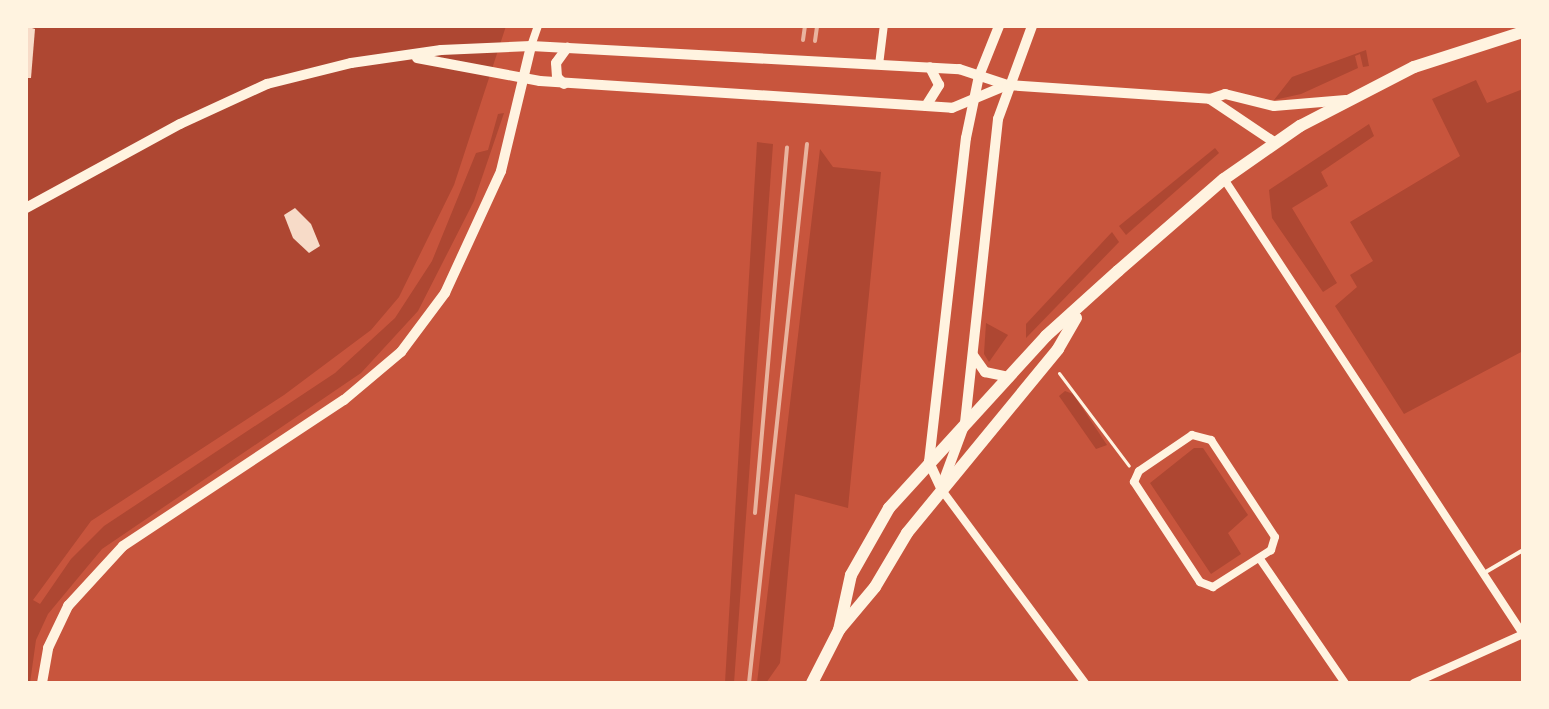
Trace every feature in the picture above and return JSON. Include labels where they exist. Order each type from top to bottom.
[{"type":"main road","points":[[839,630],[851,575],[889,508],[1046,336],[1080,311],[1224,179],[1274,142],[1346,100],[1453,52],[1523,32]]},
{"type":"main road","points":[[812,683],[839,630],[941,488],[1058,349],[1080,311]]},
{"type":"street","points":[[42,683],[48,648],[68,606],[123,546],[344,400],[401,352],[445,293],[501,171],[538,26]]},
{"type":"street","points":[[879,65],[884,26]]},
{"type":"street","points":[[999,26],[972,102],[929,462],[941,488],[1085,683]]},
{"type":"street","points":[[941,488],[965,423],[998,119],[1007,85],[1032,26]]},
{"type":"street","points":[[26,208],[180,124],[267,84],[351,63],[441,50],[531,46],[930,67],[1007,85],[1210,99],[1225,94],[1274,106],[1346,100]]},
{"type":"street","points":[[564,84],[557,77],[556,63],[567,48]]},
{"type":"street","points":[[409,57],[523,80],[564,84],[926,106],[972,102],[1007,85]]},
{"type":"street","points":[[926,106],[939,85],[930,67]]},
{"type":"street","points":[[1210,99],[1274,142]]},
{"type":"street","points":[[1224,179],[1523,634],[1414,683]]},
{"type":"street","points":[[973,354],[985,372],[1009,377]]},
{"type":"street","points":[[1192,435],[1206,436],[1273,531],[1274,544],[1260,559],[1220,585],[1206,586],[1137,489],[1135,476],[1192,435]]},
{"type":"street","points":[[1260,559],[1345,683]]},
{"type":"lane","points":[[1484,573],[1523,550]]},
{"type":"path","points":[[1059,373],[1135,476]]},
{"type":"shaded area","points":[[26,26],[506,26],[454,185],[399,297],[371,330],[284,395],[91,521],[33,600],[40,604],[71,559],[104,526],[335,373],[395,318],[432,261],[476,153],[488,150],[498,114],[504,113],[474,201],[418,311],[361,373],[102,549],[48,614],[36,640],[30,683],[26,683]]},
{"type":"shaded area","points":[[1366,50],[1369,66],[1363,67],[1360,54],[1355,56],[1358,68],[1301,94],[1274,100],[1292,77]]},
{"type":"shaded area","points":[[1476,80],[1487,103],[1523,89],[1523,351],[1404,414],[1335,306],[1357,287],[1350,275],[1373,261],[1350,222],[1460,156],[1432,99]]},
{"type":"shaded area","points":[[1369,124],[1374,136],[1321,172],[1328,186],[1292,208],[1337,283],[1323,292],[1272,218],[1269,190]]},
{"type":"shaded area","points":[[757,142],[773,144],[734,683],[725,683]]},
{"type":"shaded area","points":[[1215,148],[1219,153],[1126,235],[1119,226]]},
{"type":"shaded area","points":[[820,149],[833,167],[881,172],[848,508],[795,494],[780,663],[766,683],[757,683]]},
{"type":"shaded area","points":[[1112,232],[1119,242],[1026,338],[1026,324]]},
{"type":"shaded area","points":[[986,323],[1008,335],[989,362],[984,354]]},
{"type":"shaded area","points":[[1065,391],[1073,394],[1107,445],[1096,449],[1059,396]]},
{"type":"shaded area","points":[[1194,448],[1203,448],[1248,515],[1228,533],[1241,554],[1211,574],[1150,483]]},
{"type":"building","points":[[26,26],[35,29],[31,78],[26,78]]},
{"type":"building","points":[[295,208],[311,224],[320,246],[309,253],[293,238],[284,215]]},
{"type":"railway","points":[[803,40],[805,26]]},
{"type":"railway","points":[[815,41],[817,26]]},
{"type":"railway","points":[[749,683],[807,144]]},
{"type":"railway","points":[[755,513],[787,147]]}]
